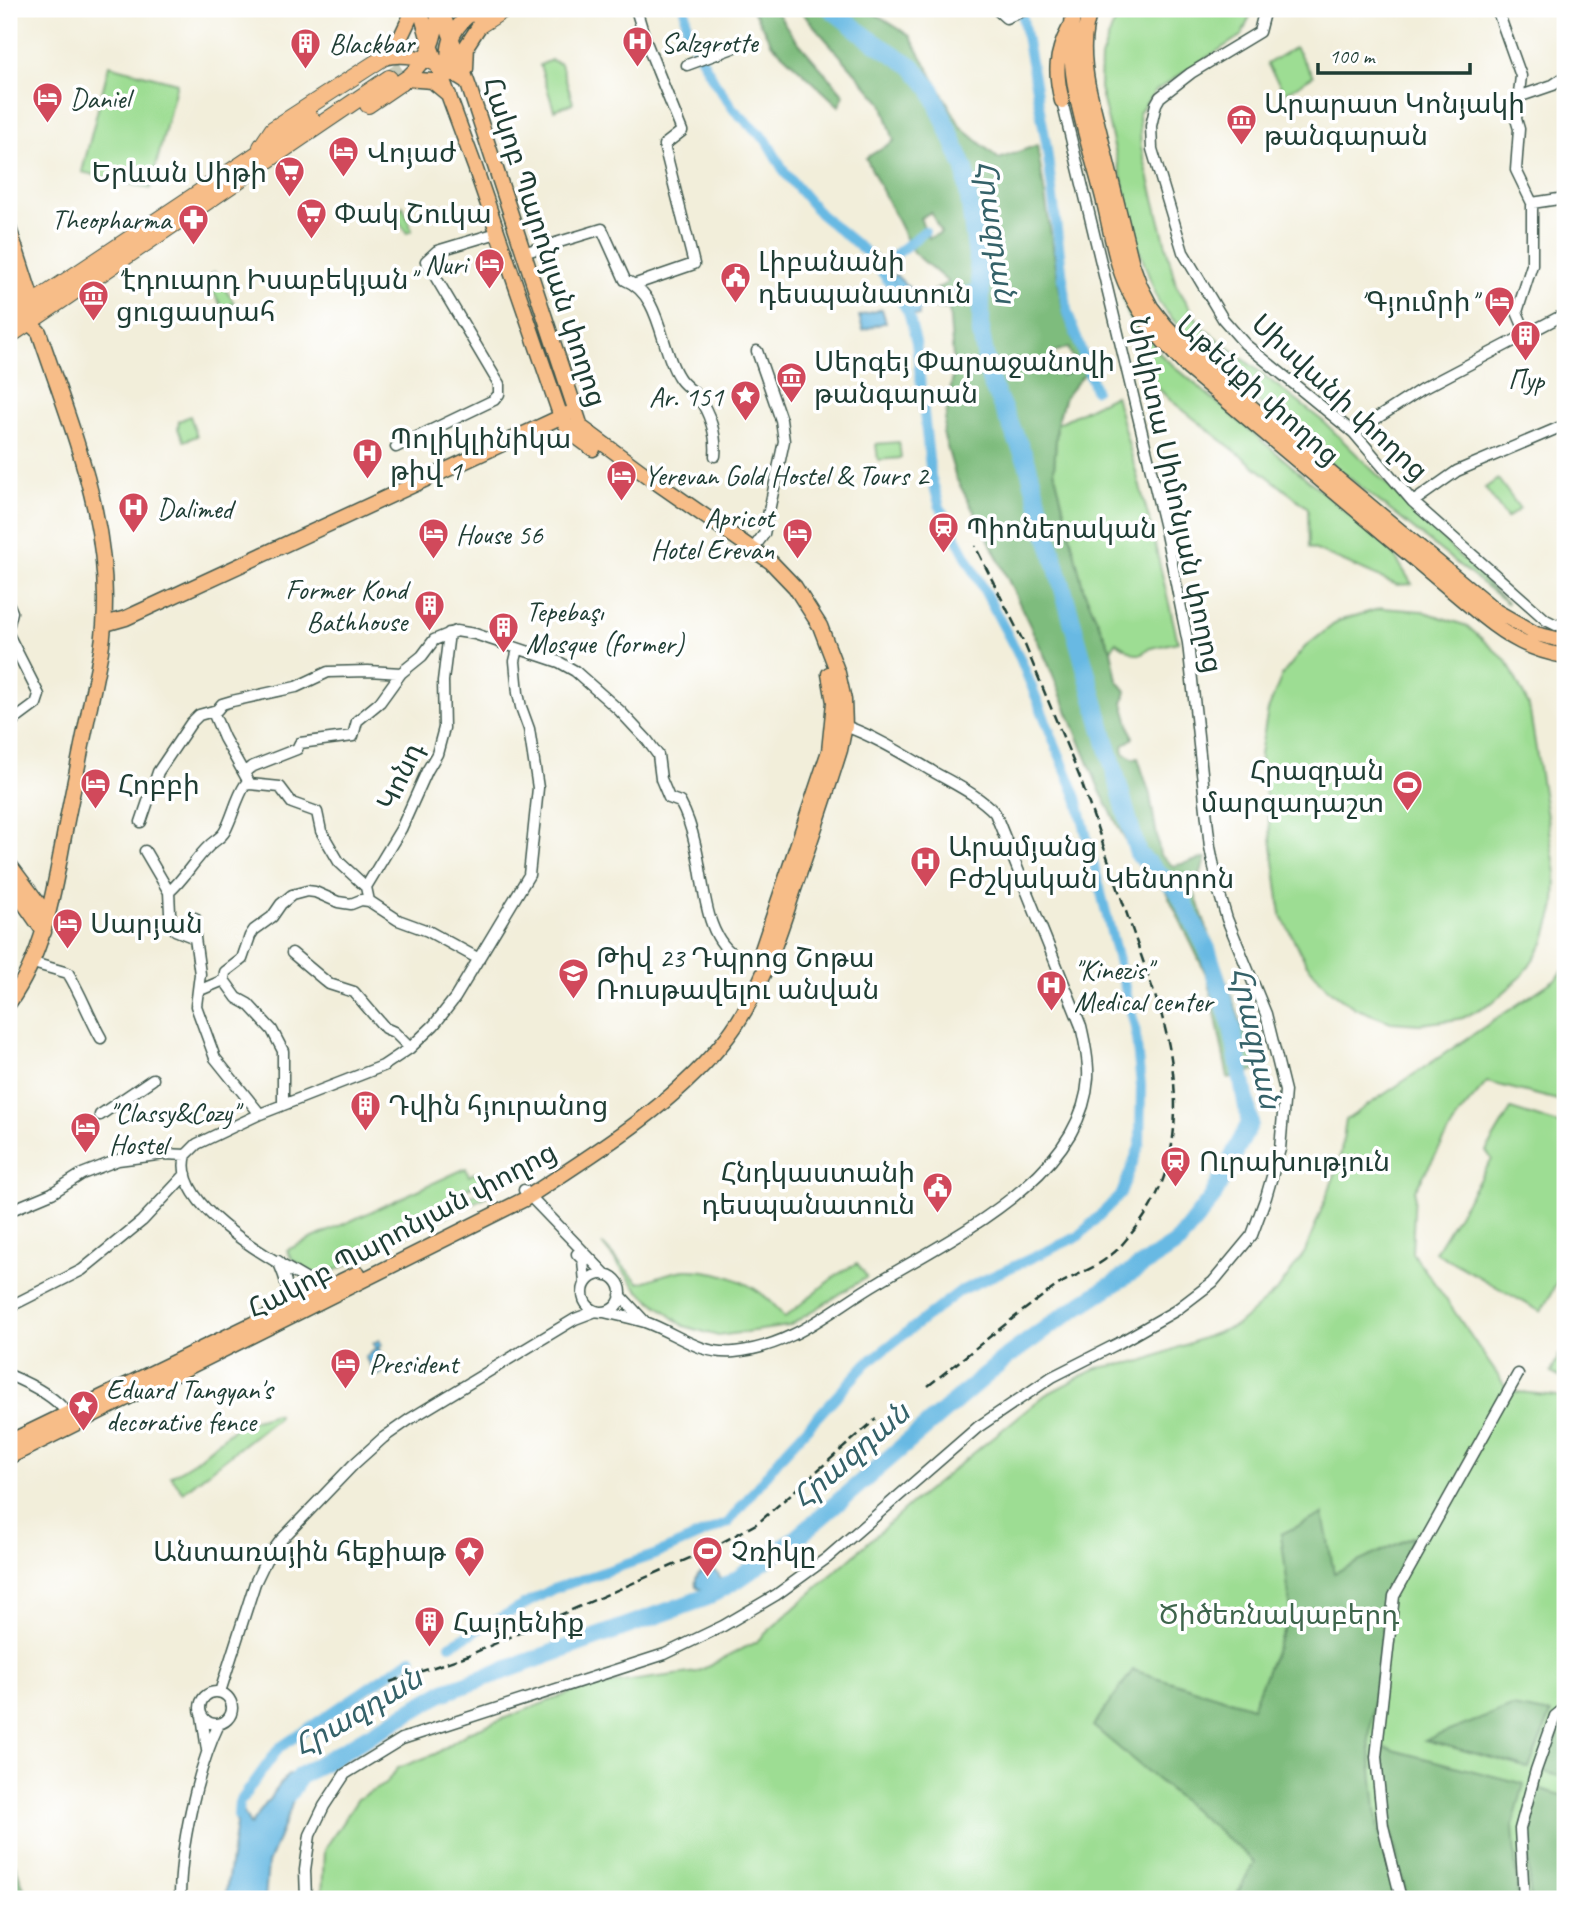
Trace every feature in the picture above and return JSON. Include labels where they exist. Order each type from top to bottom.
[{"type":"highway","points":[[476,16],[505,9]]},
{"type":"highway","points":[[9,336],[31,313],[255,155],[385,69]]},
{"type":"highway","points":[[9,319],[31,313],[243,178],[385,69]]},
{"type":"highway","points":[[243,178],[303,148],[406,79]]},
{"type":"main road","points":[[385,69],[414,9]]},
{"type":"main road","points":[[422,9],[429,16],[445,22],[476,16]]},
{"type":"main road","name":"Հակոբ Պարոնյան փողոց","points":[[9,1442],[283,1310],[327,1294],[348,1278],[525,1194],[673,1086],[722,1031],[759,961],[823,771],[833,724],[834,702],[828,667],[812,626],[792,596],[762,566],[572,433],[561,417],[436,60],[422,9]]},
{"type":"main road","points":[[451,9],[457,13],[476,16]]},
{"type":"main road","name":"Աթենքի փողոց","points":[[1074,9],[1071,25],[1078,99],[1124,280],[1142,315],[1189,369],[1491,623],[1530,647],[1565,656]]},
{"type":"main road","name":"Աթենքի փողոց","points":[[1091,9],[1083,39],[1088,86],[1132,264],[1151,307],[1214,376],[1496,611],[1536,634],[1565,641]]},
{"type":"main road","points":[[466,81],[467,45],[476,16]]},
{"type":"main road","points":[[436,60],[445,22]]},
{"type":"main road","points":[[406,79],[447,51],[445,22]]},
{"type":"main road","name":"Հակոբ Պարոնյան փողոց","points":[[9,1457],[525,1194],[582,1163],[653,1112],[721,1046],[752,998],[788,907],[841,750],[845,726],[844,700],[838,673],[820,626],[795,587],[771,562],[581,427],[445,22]]},
{"type":"main road","points":[[1062,101],[1056,78],[1057,60],[1062,41],[1071,25]]},
{"type":"main road","points":[[385,69],[408,55],[436,60],[466,81]]},
{"type":"main road","points":[[1062,101],[1065,73],[1068,69],[1074,70]]},
{"type":"main road","points":[[406,79],[432,81],[449,95]]},
{"type":"main road","points":[[9,228],[31,313]]},
{"type":"main road","points":[[9,262],[39,332],[93,498],[103,542],[106,583],[105,624],[44,932],[33,963],[9,1003]]},
{"type":"main road","points":[[105,624],[139,612],[575,411]]},
{"type":"main road","points":[[9,863],[47,915]]},
{"type":"main road","points":[[9,882],[44,932]]},
{"type":"street","points":[[636,9],[646,42],[682,131],[664,145],[694,264],[636,284]]},
{"type":"street","points":[[996,9],[1006,18],[1027,10]]},
{"type":"street","name":"Սիսվանի փողոց","points":[[1265,9],[1259,32],[1191,73],[1160,97],[1151,126],[1152,149],[1182,252],[1223,319],[1245,344],[1354,433],[1413,502],[1458,471],[1565,425]]},
{"type":"street","points":[[1497,9],[1521,76],[1516,119],[1519,129],[1516,170],[1532,203],[1532,265],[1517,312],[1526,333]]},
{"type":"street","points":[[687,65],[733,48]]},
{"type":"street","points":[[1518,97],[1565,78]]},
{"type":"street","name":"Նիկիտա Սիմոնյան փողոց","points":[[306,1899],[305,1870],[310,1835],[324,1806],[345,1774],[402,1739],[665,1654],[723,1626],[776,1595],[827,1558],[978,1427],[1052,1377],[1175,1311],[1213,1282],[1252,1235],[1280,1149],[1285,1091],[1266,1014],[1227,919],[1219,892],[1210,847],[1188,643],[1164,523],[1062,101]]},
{"type":"street","points":[[1532,203],[1565,198]]},
{"type":"street","points":[[523,253],[602,229],[625,280],[636,284],[655,315],[678,376],[705,407],[716,443],[715,456]]},
{"type":"street","points":[[396,447],[494,400],[499,394],[499,384],[426,261],[437,251],[497,233]]},
{"type":"street","points":[[1354,433],[1422,389],[1565,314]]},
{"type":"street","points":[[753,549],[764,534],[784,441],[780,420],[757,351]]},
{"type":"street","points":[[1413,502],[1546,620],[1556,625],[1565,624]]},
{"type":"street","points":[[9,605],[12,612],[9,624]]},
{"type":"street","points":[[244,772],[297,749],[300,743],[353,736],[357,721],[380,702],[401,673],[422,656],[434,640],[449,633],[456,631],[475,634],[559,662],[575,671],[620,711],[659,755],[662,779],[669,798],[680,802],[693,835],[706,909],[726,949],[739,958],[743,955]]},
{"type":"street","name":"Կոնդ","points":[[366,887],[401,829],[427,771],[438,754],[444,728],[443,681],[449,633]]},
{"type":"street","points":[[9,636],[39,695],[36,704],[9,724]]},
{"type":"street","points":[[327,1294],[214,1219],[196,1197],[183,1165],[186,1155],[197,1144],[260,1114],[383,1066],[410,1048],[435,1024],[455,998],[529,875],[538,788],[529,729],[518,693],[515,661],[518,649]]},
{"type":"street","points":[[141,822],[153,784],[170,752],[199,715],[213,712],[222,704],[296,687],[328,672],[401,673]]},
{"type":"street","points":[[213,712],[224,738],[250,784]]},
{"type":"street","points":[[584,1302],[600,1312],[645,1322],[701,1348],[731,1352],[753,1349],[790,1338],[982,1219],[1023,1190],[1048,1167],[1080,1111],[1088,1080],[1086,1046],[1081,1026],[995,813],[983,800],[868,734],[845,726]]},
{"type":"street","points":[[169,892],[223,834],[236,808],[240,792],[245,785],[250,784],[281,787],[292,803],[317,812],[321,831],[338,862],[366,887],[369,901]]},
{"type":"street","points":[[145,851],[169,892],[175,930],[195,938]]},
{"type":"street","points":[[283,1105],[283,1051],[272,1030],[247,1004],[237,998],[224,980],[225,972],[246,953],[254,930],[272,917],[292,895],[307,891],[351,904],[361,900],[369,901],[398,920],[428,931],[479,959]]},
{"type":"street","points":[[195,918],[200,974],[195,1006],[215,1058],[260,1114]]},
{"type":"street","points":[[292,953],[329,984],[354,992],[385,1028],[394,1032],[410,1048]]},
{"type":"street","points":[[33,963],[68,973],[101,1038]]},
{"type":"street","points":[[198,992],[224,980]]},
{"type":"street","points":[[100,1115],[153,1079]]},
{"type":"street","points":[[9,1211],[52,1193],[82,1174],[118,1160],[165,1154],[186,1155]]},
{"type":"street","points":[[9,1307],[82,1269],[142,1222],[186,1174]]},
{"type":"street","points":[[525,1194],[606,1275],[617,1282],[620,1296],[645,1322]]},
{"type":"street","points":[[525,1194],[583,1260],[586,1283],[584,1302],[575,1319]]},
{"type":"street","points":[[278,1261],[288,1282],[283,1310]]},
{"type":"street","points":[[586,1283],[596,1275],[606,1275]]},
{"type":"street","points":[[220,1692],[255,1583],[266,1560],[281,1540],[354,1464],[383,1438],[410,1419],[575,1319],[615,1307],[620,1296]]},
{"type":"street","points":[[1401,1899],[1383,1826],[1376,1757],[1394,1596],[1518,1374]]},
{"type":"street","points":[[9,1376],[56,1402],[67,1413]]},
{"type":"street","points":[[180,1899],[189,1828],[207,1750],[219,1724],[228,1718],[233,1706],[228,1695],[220,1692],[210,1692],[203,1698],[200,1706],[207,1750]]},
{"type":"street","points":[[1524,1899],[1520,1829],[1533,1777],[1555,1716],[1565,1708]]},
{"type":"street","points":[[202,1716],[209,1722],[219,1724]]},
{"type":"green space","points":[[752,9],[775,9],[792,35],[844,95],[839,106],[772,44]]},
{"type":"green space","points":[[799,9],[860,9],[877,15],[910,36],[961,127],[999,159],[1037,145],[1063,311],[1085,373],[1065,397],[1057,424],[1054,470],[1084,591],[1111,650],[1117,680],[1126,691],[1123,703],[1133,738],[1123,746],[1124,753],[1134,759],[1138,758],[1150,795],[1160,855],[1173,866],[1206,858],[1194,892],[1245,1034],[1267,1067],[1228,1078],[1208,978],[1166,891],[1131,851],[1100,791],[1047,661],[956,478],[943,433],[954,370],[949,309],[935,308],[929,294],[948,282],[913,252],[866,158],[894,141],[882,103]],"holes":[[[931,212],[941,233],[929,238],[920,218]],[[1068,347],[1077,370],[1061,376],[1052,353]]]},
{"type":"green space","points":[[1124,9],[1253,9],[1242,35],[1155,91],[1139,113],[1141,147],[1176,285],[1202,327],[1324,422],[1508,604],[1304,442],[1195,346],[1159,303],[1138,247],[1100,88],[1101,58],[1112,28]]},
{"type":"green space","points":[[1295,47],[1313,76],[1285,93],[1267,64]]},
{"type":"green space","points":[[551,60],[561,64],[573,103],[554,110],[540,65]]},
{"type":"green space","points":[[109,65],[177,83],[150,189],[82,172]]},
{"type":"green space","points":[[403,206],[412,230],[407,233],[395,216]]},
{"type":"green space","points":[[214,272],[234,303],[224,310],[205,279]]},
{"type":"green space","points":[[1122,296],[1161,355],[1391,550],[1412,584],[1397,585],[1309,547],[1308,508],[1169,399],[1148,378]]},
{"type":"green space","points":[[1115,395],[1149,519],[1178,642],[1147,649],[1142,654],[1135,654],[1116,642],[1111,650],[1084,591],[1054,470],[1057,424]]},
{"type":"green space","points":[[190,416],[197,436],[184,441],[178,429],[179,421]]},
{"type":"green space","points":[[899,442],[901,458],[878,460],[876,444]]},
{"type":"green space","points":[[1498,479],[1520,509],[1507,518],[1485,488]]},
{"type":"green space","name":"Հրազդան մարզադաշտ","points":[[1382,608],[1422,611],[1467,626],[1507,661],[1529,706],[1556,873],[1555,906],[1544,943],[1522,976],[1493,1002],[1463,1018],[1420,1024],[1391,1022],[1355,1008],[1328,989],[1306,963],[1281,915],[1260,753],[1268,710],[1282,675],[1305,647],[1338,621]]},
{"type":"green space","name":"Ծիծեռնակաբերդ","points":[[1565,969],[1565,1102],[1487,1082],[1459,1115],[1415,1190],[1412,1253],[1509,1391],[1565,1399],[1565,1899],[322,1899],[324,1850],[358,1799],[385,1784],[398,1768],[435,1754],[469,1732],[585,1687],[697,1672],[756,1642],[911,1504],[1045,1395],[1097,1368],[1143,1361],[1237,1325],[1278,1290],[1305,1252],[1339,1164],[1346,1120],[1557,978]]},
{"type":"green space","points":[[1511,1109],[1565,1126],[1565,1268],[1541,1312],[1435,1252],[1492,1159],[1486,1151]]},
{"type":"green space","points":[[466,1168],[469,1176],[474,1173],[480,1175],[481,1182],[451,1196],[453,1203],[481,1192],[487,1196],[319,1278],[291,1258],[287,1250]]},
{"type":"green space","points":[[602,1244],[639,1283],[686,1270],[728,1276],[754,1288],[776,1307],[784,1318],[835,1276],[857,1263],[867,1277],[789,1326],[718,1336],[684,1326],[639,1291]]},
{"type":"green space","points":[[1559,1355],[1565,1360],[1565,1380],[1551,1373]]},
{"type":"green space","points":[[278,1415],[277,1418],[183,1492],[171,1476],[195,1461],[238,1425]]},
{"type":"green space","points":[[1323,1514],[1334,1573],[1414,1536],[1387,1594],[1369,1740],[1378,1828],[1396,1899],[1234,1899],[1255,1862],[1093,1726],[1133,1670],[1252,1707],[1291,1612],[1281,1534]]},
{"type":"green space","points":[[1512,1707],[1551,1714],[1529,1768],[1425,1740]]},
{"type":"green space","points":[[1565,1717],[1565,1778],[1542,1771]]},
{"type":"green space","points":[[1381,1747],[1524,1784],[1513,1825],[1518,1899],[1407,1899],[1390,1827]]},
{"type":"green space","points":[[1537,1788],[1565,1796],[1565,1899],[1531,1899],[1527,1830]]},
{"type":"green space","points":[[9,1849],[28,1899],[9,1899]]},
{"type":"water","points":[[896,275],[919,298],[919,316],[913,315],[891,277]]},
{"type":"water","points":[[882,309],[886,322],[863,330],[859,316]]},
{"type":"water","points":[[379,1340],[382,1345],[378,1348],[391,1367],[377,1376],[365,1357],[376,1349],[373,1344]]},
{"type":"water","name":"Չռիկը","points":[[711,1568],[718,1573],[722,1583],[707,1593],[696,1587],[696,1579],[701,1572]]},
{"type":"water","points":[[288,1774],[300,1776],[290,1810],[268,1863],[265,1899],[225,1899],[239,1803],[250,1825]]},
{"type":"waterway","points":[[450,1645],[553,1589],[654,1555],[728,1523],[784,1453],[867,1363],[960,1291],[1079,1236],[1121,1194],[1140,1144],[1141,1086],[1135,1027],[1077,798],[1020,658],[940,507],[931,476],[916,342],[908,312],[872,257],[820,214],[785,173],[766,140],[734,110],[714,81],[687,31],[685,9]]},
{"type":"waterway","name":"Հրազդան","points":[[288,1794],[300,1776],[442,1693],[707,1597],[794,1540],[1008,1356],[1065,1315],[1177,1243],[1212,1198],[1250,1123],[1232,1027],[1207,949],[1178,891],[1138,854],[1027,462],[990,380],[981,334],[981,287],[965,169],[931,89],[912,66],[868,38],[831,9]]},
{"type":"waterway","points":[[1021,9],[1046,142],[1067,310],[1095,390]]},
{"type":"waterway","points":[[879,268],[925,231]]},
{"type":"waterway","points":[[910,300],[915,307],[981,287]]},
{"type":"waterway","points":[[238,1816],[239,1803],[279,1748],[412,1658]]},
{"type":"tunnel","points":[[389,78],[489,11]]},
{"type":"railway","points":[[928,1386],[1051,1290],[1097,1265],[1118,1248],[1147,1212],[1161,1186],[1174,1129],[1173,1070],[1161,1013],[1080,778],[1025,645],[975,546]]},
{"type":"railway","points":[[390,1682],[469,1655],[706,1551],[758,1523],[876,1419]]},
{"type":"place","name":"Salzgrotte","points":[[638,69]]},
{"type":"place","name":"Blackbar","points":[[306,70]]},
{"type":"place","name":"Daniel","points":[[47,125]]},
{"type":"place","name":"Արարատ Կոնյակի թանգարան","points":[[1241,146]]},
{"type":"place","name":"Վոյաժ","points":[[344,179]]},
{"type":"place","name":"Երևան Սիթի","points":[[290,199]]},
{"type":"place","name":"Փակ Շուկա","points":[[311,240]]},
{"type":"place","name":"Theopharma","points":[[194,246]]},
{"type":"place","name":"Nuri","points":[[490,291]]},
{"type":"place","name":"Լիբանանի դեսպանատուն","points":[[735,304]]},
{"type":"place","name":"\"էդուարդ Իսաբեկյան\" ցուցասրահ","points":[[93,322]]},
{"type":"place","name":"\"Գյումրի\"","points":[[1500,328]]},
{"type":"place","name":"Пур","points":[[1526,362]]},
{"type":"place","name":"Սերգեյ Փարաջանովի թանգարան","points":[[791,404]]},
{"type":"place","name":"Ar. 151","points":[[746,423]]},
{"type":"place","name":"Պոլիկլինիկա թիվ 1","points":[[367,481]]},
{"type":"place","name":"Yerevan Gold Hostel & Tours 2","points":[[621,502]]},
{"type":"place","name":"Dalimed","points":[[134,535]]},
{"type":"place","name":"Պիոներական","points":[[943,555]]},
{"type":"place","name":"Apricot Hotel Erevan","points":[[797,560]]},
{"type":"place","name":"House 56","points":[[433,561]]},
{"type":"place","name":"Former Kond Bathhouse","points":[[430,632]]},
{"type":"place","name":"Tepebaşı Mosque (former)","points":[[503,654]]},
{"type":"place","name":"Հոբբի","points":[[95,811]]},
{"type":"place","name":"Հրազդան մարզադաշտ","points":[[1407,813]]},
{"type":"place","name":"Արամյանց Բժշկական Կենտրոն","points":[[925,889]]},
{"type":"place","name":"Սարյան","points":[[67,950]]},
{"type":"place","name":"Թիվ 23 Դպրոց Շոթա Ռուսթավելու անվան","points":[[573,1000]]},
{"type":"place","name":"\"Kinezis\" Medical center","points":[[1051,1012]]},
{"type":"place","name":"Դվին հյուրանոց","points":[[365,1132]]},
{"type":"place","name":"\"Classy&Cozy\" Hostel","points":[[86,1155]]},
{"type":"place","name":"Ուրախություն","points":[[1176,1188]]},
{"type":"place","name":"Հնդկաստանի դեսպանատուն","points":[[938,1215]]},
{"type":"place","name":"President","points":[[346,1390]]},
{"type":"place","name":"Eduard Tangyan's decorative fence","points":[[83,1432]]},
{"type":"place","name":"Անտառային հեքիաթ","points":[[469,1578]]},
{"type":"place","name":"Չռիկը","points":[[708,1578]]},
{"type":"place","name":"Հայրենիք","points":[[430,1649]]}]
